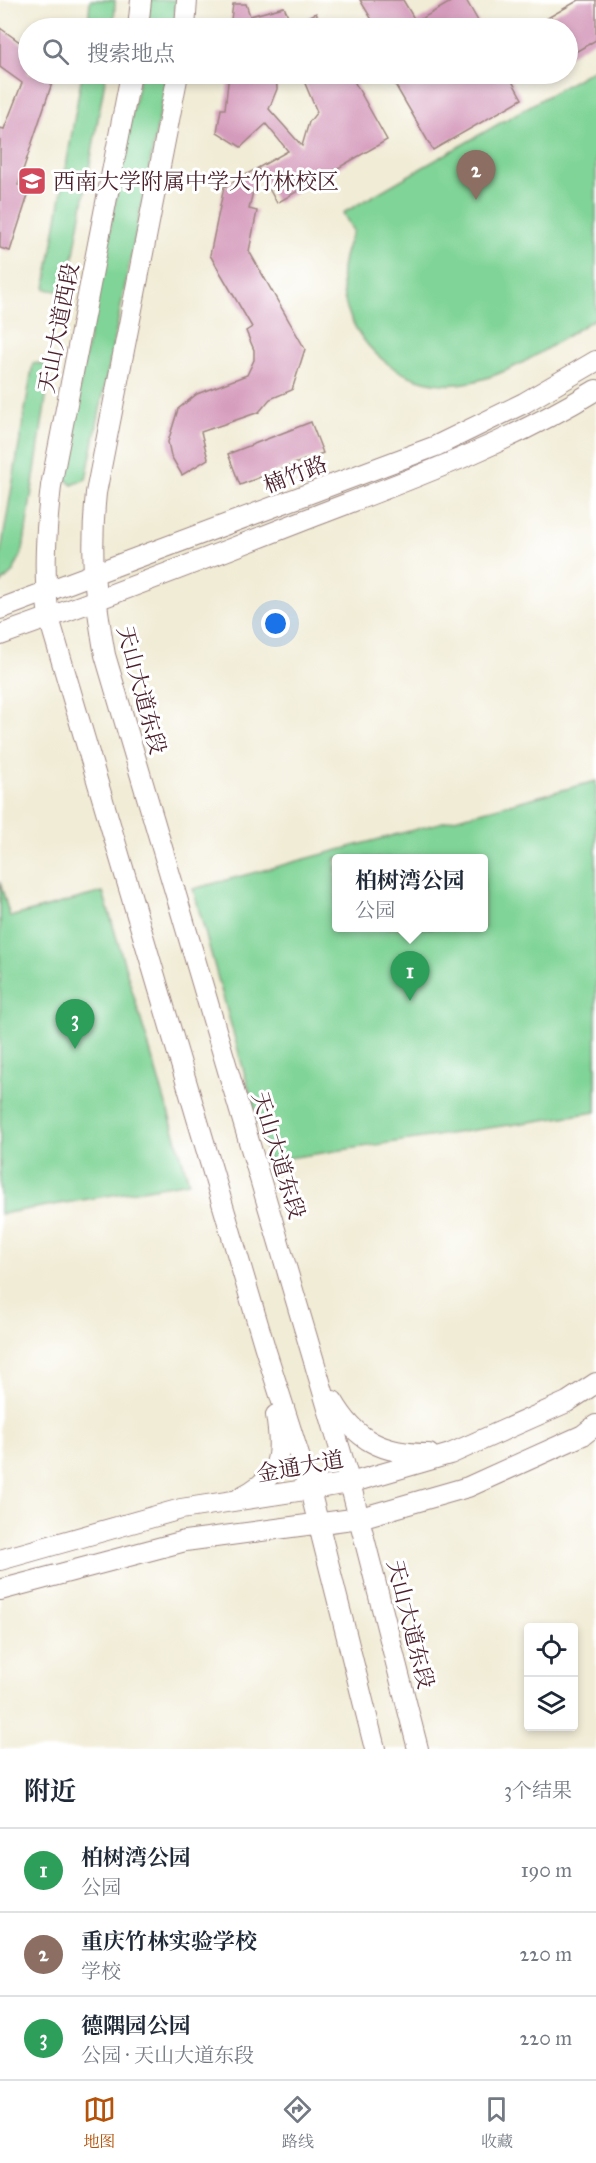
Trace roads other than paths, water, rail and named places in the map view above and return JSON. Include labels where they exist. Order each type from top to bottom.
[{"type":"main road","points":[[139,18],[141,0]]},
{"type":"main road","points":[[186,18],[188,0]]},
{"type":"main road","name":"天山大道西段","points":[[46,593],[45,539],[51,486],[129,84]]},
{"type":"main road","points":[[92,576],[96,493],[176,84]]},
{"type":"main road","name":"楠竹路","points":[[0,609],[436,446],[524,403],[596,360]]},
{"type":"main road","name":"楠竹路","points":[[0,635],[95,601],[445,466],[532,425],[596,390]]},
{"type":"main road","name":"天山大道东段","points":[[92,576],[105,655],[318,1371],[360,1518],[418,1749]]},
{"type":"main road","points":[[46,593],[49,618],[265,1348],[310,1490],[375,1749]]},
{"type":"main road","points":[[232,1502],[266,1481],[274,1470],[280,1454],[280,1434],[265,1348]]},
{"type":"main road","points":[[318,1371],[343,1418],[356,1434],[375,1445],[394,1451],[450,1454]]},
{"type":"main road","name":"金通大道","points":[[0,1560],[181,1509],[350,1483],[450,1454],[567,1402],[596,1383]]},
{"type":"main road","points":[[0,1590],[185,1542],[360,1518],[468,1487],[583,1435],[596,1425]]},
{"type":"place","name":"西南大学附属中学大竹林校区","points":[[32,181]]},
{"type":"place","name":"重庆竹林实验学校","points":[[476,200]]},
{"type":"place","name":"柏树湾公园","points":[[410,1001]]},
{"type":"place","name":"德隅园公园","points":[[75,1049]]}]
